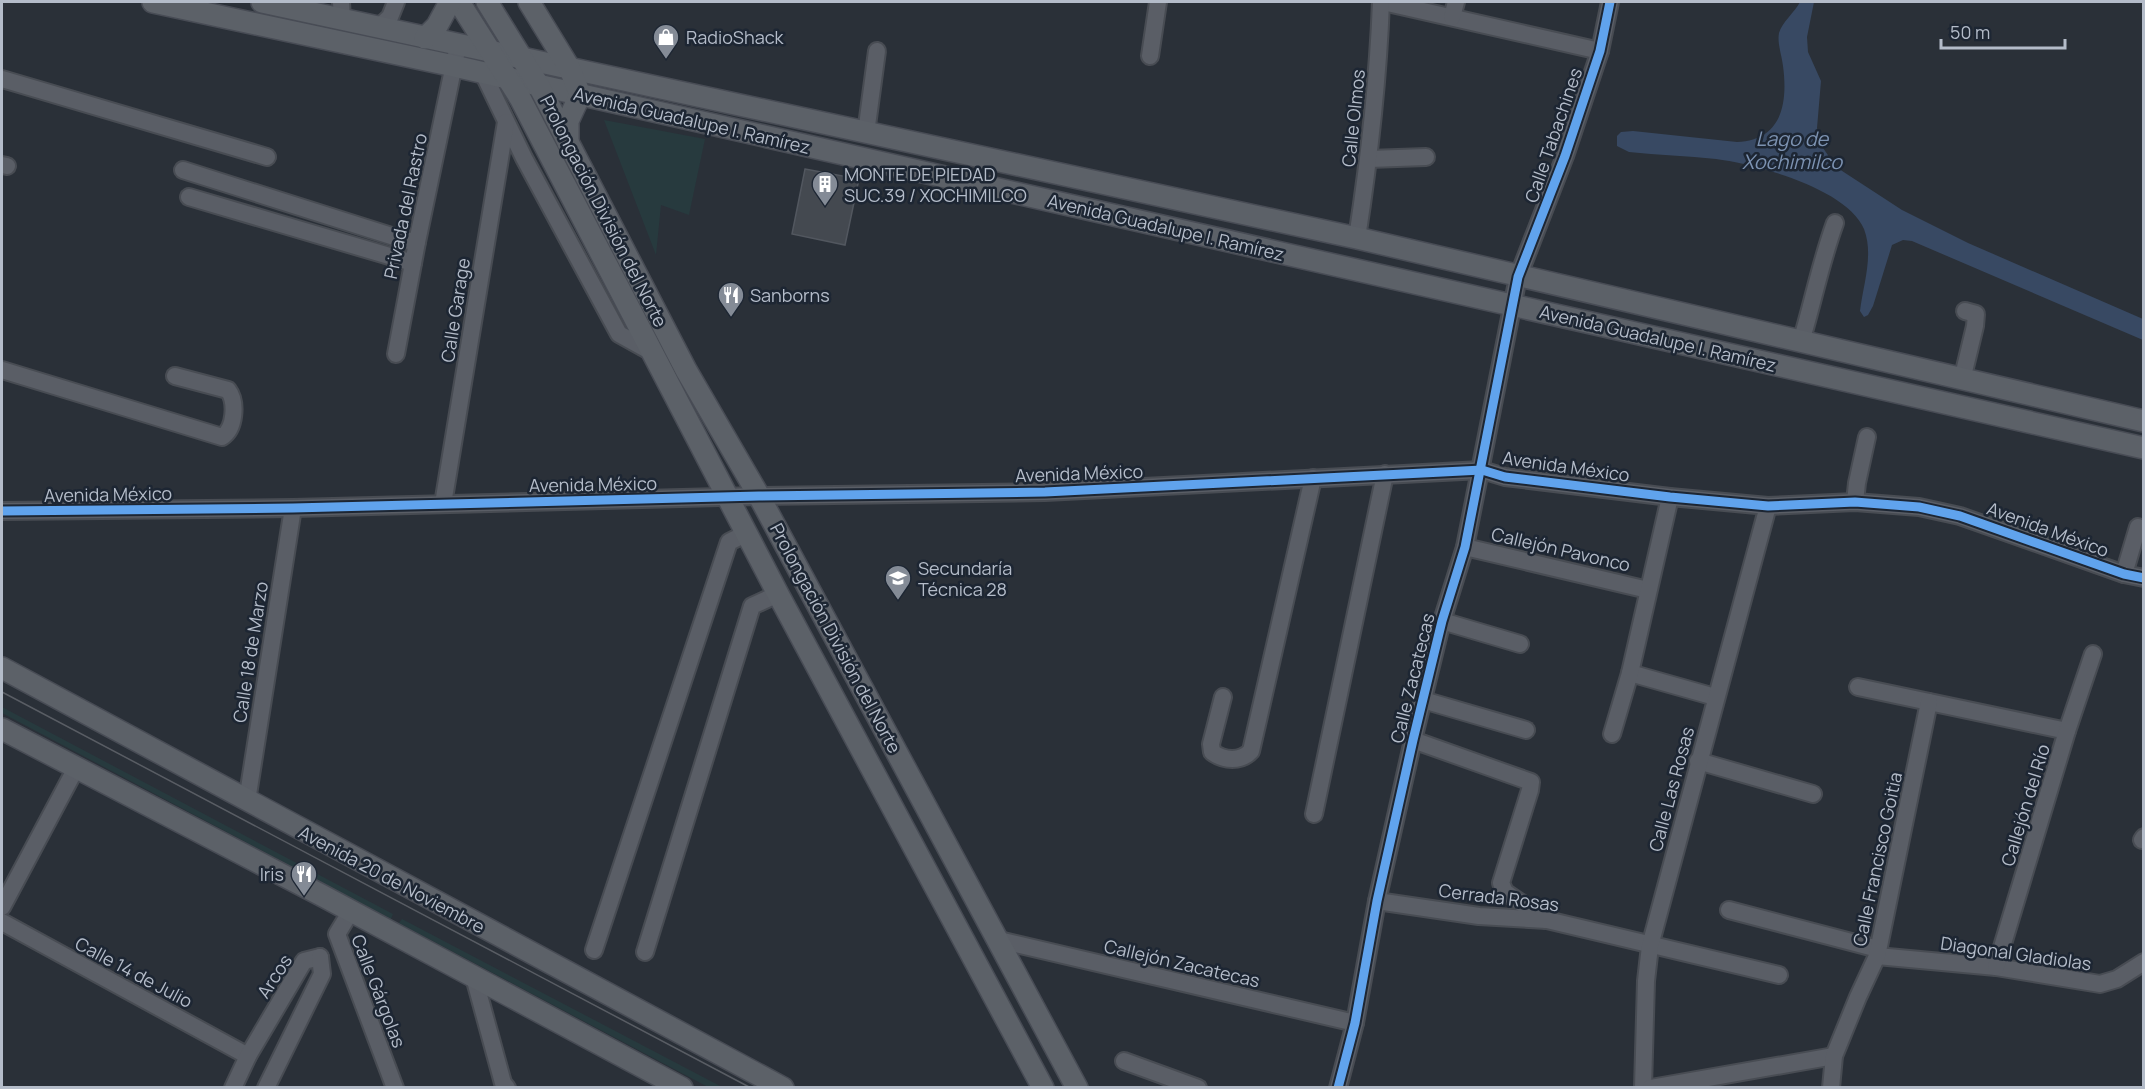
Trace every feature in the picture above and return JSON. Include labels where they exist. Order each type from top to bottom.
[{"type":"main road","name":"Avenida Guadalupe I. Ramírez","points":[[153,2],[454,66],[2144,448]]},
{"type":"main road","name":"Avenida Guadalupe I. Ramírez","points":[[269,2],[342,11],[378,28],[1357,238],[2144,421]]},
{"type":"main road","points":[[425,38],[437,26],[450,2]]},
{"type":"main road","name":"Prolongación División del Norte","points":[[459,2],[520,98],[778,594],[1043,1088]]},
{"type":"main road","name":"Prolongación División del Norte","points":[[487,2],[539,86],[686,370],[759,496],[1077,1088]]},
{"type":"main road","points":[[516,2],[561,67]]},
{"type":"main road","points":[[529,2],[572,93],[568,144]]},
{"type":"main road","name":"Avenida 20 de Noviembre","points":[[2,668],[783,1088]]},
{"type":"main road","points":[[2,729],[351,911],[682,1088]]},
{"type":"street","points":[[378,28],[390,17],[396,2]]},
{"type":"street","points":[[1150,56],[1158,2]]},
{"type":"street","points":[[1382,2],[1454,9],[1600,51]]},
{"type":"street","name":"Calle Olmos","points":[[1357,238],[1369,159],[1382,2]]},
{"type":"street","name":"Calle Tabachines","points":[[1518,277],[1564,156],[1600,51],[1610,2]]},
{"type":"street","name":"Privada del Rastro","points":[[396,354],[458,45]]},
{"type":"street","points":[[866,133],[877,51]]},
{"type":"street","points":[[483,73],[506,122],[619,334],[686,370]]},
{"type":"street","points":[[2,79],[267,157]]},
{"type":"street","name":"Calle Garage","points":[[443,504],[506,122]]},
{"type":"street","points":[[1369,159],[1426,157]]},
{"type":"street","points":[[183,170],[404,240],[417,242]]},
{"type":"street","points":[[189,197],[413,263]]},
{"type":"street","points":[[1801,342],[1835,223]]},
{"type":"street","name":"Calle Zacatecas","points":[[1338,1088],[1355,1023],[1377,902],[1413,740],[1442,621],[1465,547],[1482,470],[1518,277]]},
{"type":"street","points":[[1962,380],[1976,314],[1965,311]]},
{"type":"street","points":[[2,370],[222,437],[228,433],[231,427],[232,394],[228,390],[175,376]]},
{"type":"street","points":[[1855,502],[1867,437]]},
{"type":"street","name":"Avenida México","points":[[2,511],[293,508],[759,496],[1045,492],[1482,470],[1505,477],[1768,506],[1855,502],[1919,507],[1960,516],[2124,574],[2144,578]]},
{"type":"street","points":[[1314,814],[1385,474]]},
{"type":"street","points":[[1223,697],[1211,744],[1212,752],[1218,757],[1235,760],[1246,757],[1251,751],[1313,478]]},
{"type":"street","points":[[1612,734],[1630,673],[1670,497]]},
{"type":"street","name":"Calle Las Rosas","points":[[1643,1088],[1646,981],[1650,946],[1768,506]]},
{"type":"street","name":"Calle 18 de Marzo","points":[[247,801],[293,508]]},
{"type":"street","points":[[2124,574],[2138,527]]},
{"type":"street","points":[[594,951],[729,542],[747,533]]},
{"type":"street","name":"Callejón Pavonco","points":[[1465,547],[1648,590]]},
{"type":"street","points":[[645,952],[752,606],[778,594]]},
{"type":"street","points":[[1442,621],[1520,644]]},
{"type":"street","name":"Callejón del Río","points":[[1996,967],[2067,731],[2093,654]]},
{"type":"street","points":[[1630,673],[1715,697]]},
{"type":"street","points":[[1858,687],[2067,731]]},
{"type":"street","points":[[1423,700],[1526,730]]},
{"type":"street","name":"Calle Francisco Goitia","points":[[1831,1088],[1834,1056],[1878,952],[1929,702]]},
{"type":"street","points":[[1413,740],[1530,782],[1530,790],[1501,882],[1505,892],[1547,921]]},
{"type":"street","points":[[1698,761],[1813,794]]},
{"type":"street","points":[[2,907],[76,768]]},
{"type":"street","name":"Cerrada Rosas","points":[[1377,902],[1479,916],[1547,921],[1779,975]]},
{"type":"street","name":"Diagonal Gladiolas","points":[[1729,910],[1878,952],[1996,967],[2100,984],[2116,979],[2144,962]]},
{"type":"street","name":"Calle Gárgolas","points":[[351,911],[337,934],[395,1088]]},
{"type":"street","name":"Calle 14 de Julio","points":[[2,922],[248,1056]]},
{"type":"street","points":[[320,957],[337,934]]},
{"type":"street","name":"Callejón Zacatecas","points":[[999,940],[1355,1023]]},
{"type":"street","name":"Arcos","points":[[233,1088],[248,1056],[304,962],[320,957],[322,974],[266,1088]]},
{"type":"street","points":[[474,977],[502,1083],[507,1088]]},
{"type":"street","points":[[1651,1088],[1834,1056]]},
{"type":"street","points":[[1124,1061],[1198,1088]]},
{"type":"green space","points":[[604,120],[705,139],[689,215],[661,205],[656,255]]},
{"type":"green space","points":[[2,707],[393,914],[391,919],[399,923],[402,919],[722,1087],[708,1087],[2,713]]},
{"type":"water","name":"Lago de Xochimilco","points":[[1800,2],[1814,2],[1807,37],[1808,52],[1821,81],[1817,128],[1821,145],[1836,167],[1902,210],[1968,243],[2143,319],[2143,340],[1912,241],[1903,240],[1892,245],[1873,306],[1868,315],[1864,317],[1860,311],[1868,260],[1867,239],[1855,215],[1840,202],[1799,181],[1754,166],[1716,159],[1629,152],[1617,146],[1617,136],[1621,132],[1633,131],[1737,142],[1752,140],[1773,127],[1783,106],[1784,93],[1779,33]]},
{"type":"building","name":"MONTE DE PIEDAD SUC.39 / XOCHIMILCO","points":[[805,169],[859,179],[845,245],[792,234]]},
{"type":"tram line","points":[[2,692],[751,1088]]},
{"type":"cycle path","points":[[1338,1088],[1355,1023],[1377,901],[1413,740],[1442,621],[1465,547],[1518,277],[1565,156],[1600,51],[1610,2]]},
{"type":"cycle path","points":[[2,511],[293,508],[759,496],[1045,492],[1482,470],[1505,477],[1768,506],[1855,502],[1919,507],[1960,516],[2124,574],[2144,578]]},
{"type":"place","name":"RadioShack","points":[[666,60]]},
{"type":"place","name":"MONTE DE PIEDAD SUC.39 / XOCHIMILCO","points":[[825,207]]},
{"type":"place","name":"Sanborns","points":[[731,318]]},
{"type":"place","name":"Secundaría Técnica 28","points":[[898,601]]},
{"type":"place","name":"Iris","points":[[304,897]]}]
